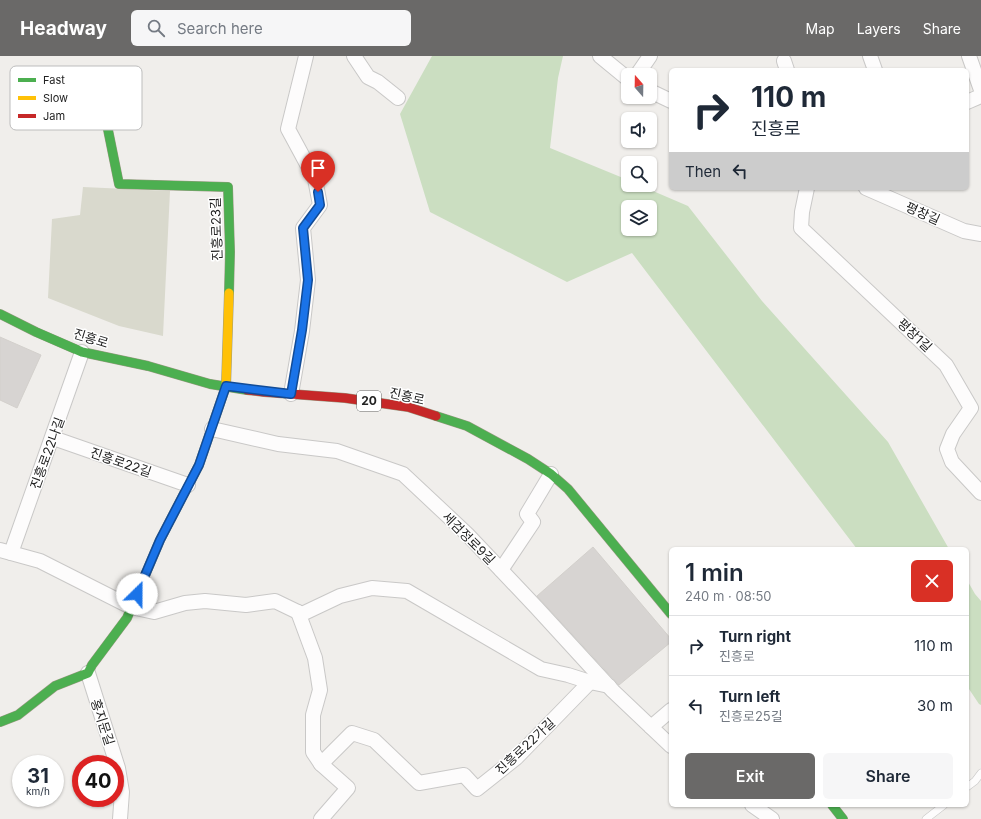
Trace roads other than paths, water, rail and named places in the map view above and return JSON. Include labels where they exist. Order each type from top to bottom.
[{"type":"street","points":[[291,394],[302,330],[308,280],[303,228],[320,205],[315,179],[288,129],[306,56]]},
{"type":"street","points":[[354,56],[368,77],[378,82],[398,98]]},
{"type":"street","points":[[600,56],[621,72]]},
{"type":"street","points":[[642,68],[650,56]]},
{"type":"street","points":[[870,56],[874,68]]},
{"type":"street","points":[[969,56],[981,90]]},
{"type":"street","points":[[657,94],[669,100]]},
{"type":"street","points":[[969,101],[981,96]]},
{"type":"street","name":"진흥로23길","points":[[108,130],[119,184],[228,187],[230,252],[226,386]]},
{"type":"street","name":"평창1길","points":[[807,190],[802,212],[802,228],[946,365],[950,371],[971,408],[953,434],[947,449],[952,462],[981,493]]},
{"type":"street","name":"평창길","points":[[871,190],[964,231],[981,234]]},
{"type":"street","name":"진흥로","points":[[0,314],[82,352],[148,366],[210,384],[291,394],[344,398],[408,407],[467,426],[528,459],[551,474],[568,490],[669,612]]},
{"type":"street","name":"진흥로22나길","points":[[82,352],[53,438],[6,552],[40,561],[132,607]]},
{"type":"street","points":[[0,722],[18,715],[55,686],[88,673],[92,665],[127,618],[160,540],[199,465],[226,386]]},
{"type":"street","name":"세검정로9길","points":[[212,429],[278,444],[337,451],[403,474],[467,534],[609,686],[669,744]]},
{"type":"street","name":"진흥로22길","points":[[53,438],[188,485]]},
{"type":"street","points":[[502,570],[533,522],[527,514],[551,474]]},
{"type":"street","points":[[132,607],[154,612],[185,603],[205,601],[246,605],[274,601],[302,614],[340,596],[372,588],[407,591],[541,669],[609,686]]},
{"type":"street","points":[[298,612],[315,658],[320,690],[313,715],[313,752],[321,764],[348,788],[321,819]]},
{"type":"street","name":"홍지문길","points":[[88,673],[118,768],[122,792],[120,819]]},
{"type":"street","name":"진흥로22가길","points":[[321,764],[352,733],[374,740],[419,783],[464,775],[477,788],[516,758],[590,682]]},
{"type":"street","points":[[651,727],[669,712]]},
{"type":"street","points":[[755,807],[772,819]]},
{"type":"street","points":[[834,807],[843,819]]},
{"type":"lane","points":[[969,786],[981,773]]},
{"type":"lane","points":[[926,819],[941,807]]}]
